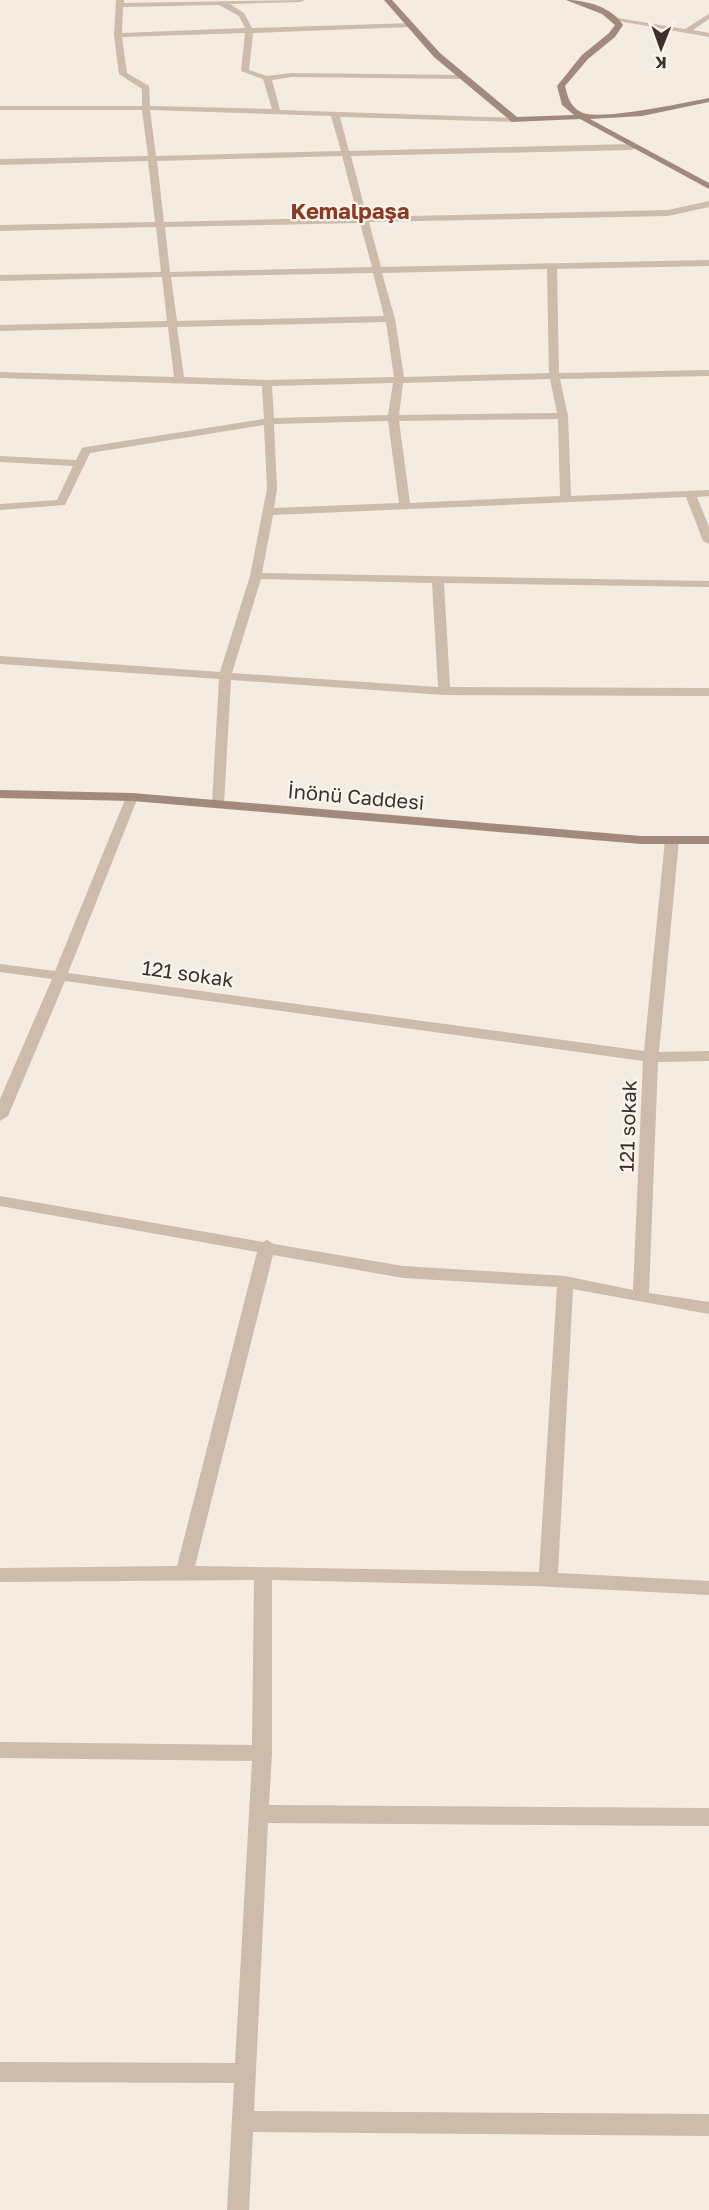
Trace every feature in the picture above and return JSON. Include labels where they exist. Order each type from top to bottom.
[{"type":"main road","points":[[388,0],[437,55],[515,120],[642,114],[709,100]]},
{"type":"main road","points":[[570,0],[617,20],[619,25],[612,35],[585,57],[561,86],[566,105],[632,147],[709,186]]},
{"type":"main road","name":"İnönü Caddesi","points":[[0,794],[132,797],[641,840],[709,840]]},
{"type":"street","points":[[179,380],[151,158],[146,88],[123,74],[118,35],[120,3],[301,0]]},
{"type":"street","points":[[216,2],[229,5],[249,24],[251,30],[245,71],[267,78],[292,75],[463,76]]},
{"type":"street","points":[[687,31],[709,16]]},
{"type":"street","points":[[617,20],[709,35]]},
{"type":"street","points":[[118,35],[409,25]]},
{"type":"street","points":[[267,78],[277,112]]},
{"type":"street","points":[[0,108],[146,108],[515,120]]},
{"type":"street","points":[[335,114],[361,218],[390,319],[400,371],[393,418],[405,506]]},
{"type":"street","points":[[0,162],[632,147]]},
{"type":"street","points":[[0,228],[361,218],[668,213],[709,204]]},
{"type":"street","points":[[0,278],[709,263]]},
{"type":"street","points":[[552,267],[554,376],[563,416],[566,500]]},
{"type":"street","points":[[0,328],[390,319]]},
{"type":"street","points":[[0,375],[267,383],[709,373]]},
{"type":"street","points":[[218,804],[225,676],[256,576],[272,489],[267,383]]},
{"type":"street","points":[[0,507],[61,503],[86,450],[268,421],[563,416]]},
{"type":"street","points":[[0,459],[80,463]]},
{"type":"street","points":[[268,512],[709,493]]},
{"type":"street","points":[[690,494],[709,541]]},
{"type":"street","points":[[256,576],[709,585]]},
{"type":"street","points":[[438,579],[444,691]]},
{"type":"street","points":[[0,660],[444,691],[709,692]]},
{"type":"street","points":[[0,1116],[60,976],[132,797]]},
{"type":"street","points":[[672,840],[651,1057],[709,1056]]},
{"type":"street","name":"121 sokak","points":[[0,968],[651,1057],[641,1297]]},
{"type":"street","points":[[0,1201],[267,1246],[403,1272],[565,1282],[709,1308]]},
{"type":"street","points":[[184,1574],[267,1246]]},
{"type":"street","points":[[548,1580],[565,1282]]},
{"type":"street","points":[[238,2210],[262,1753],[263,1574]]},
{"type":"street","points":[[0,1575],[263,1574],[548,1580],[709,1588]]},
{"type":"street","points":[[0,1750],[262,1753]]},
{"type":"street","points":[[259,1814],[709,1817]]},
{"type":"street","points":[[0,2072],[245,2073]]},
{"type":"street","points":[[243,2121],[709,2125]]},
{"type":"district","name":"Kemalpaşa","points":[[350,210]]}]
